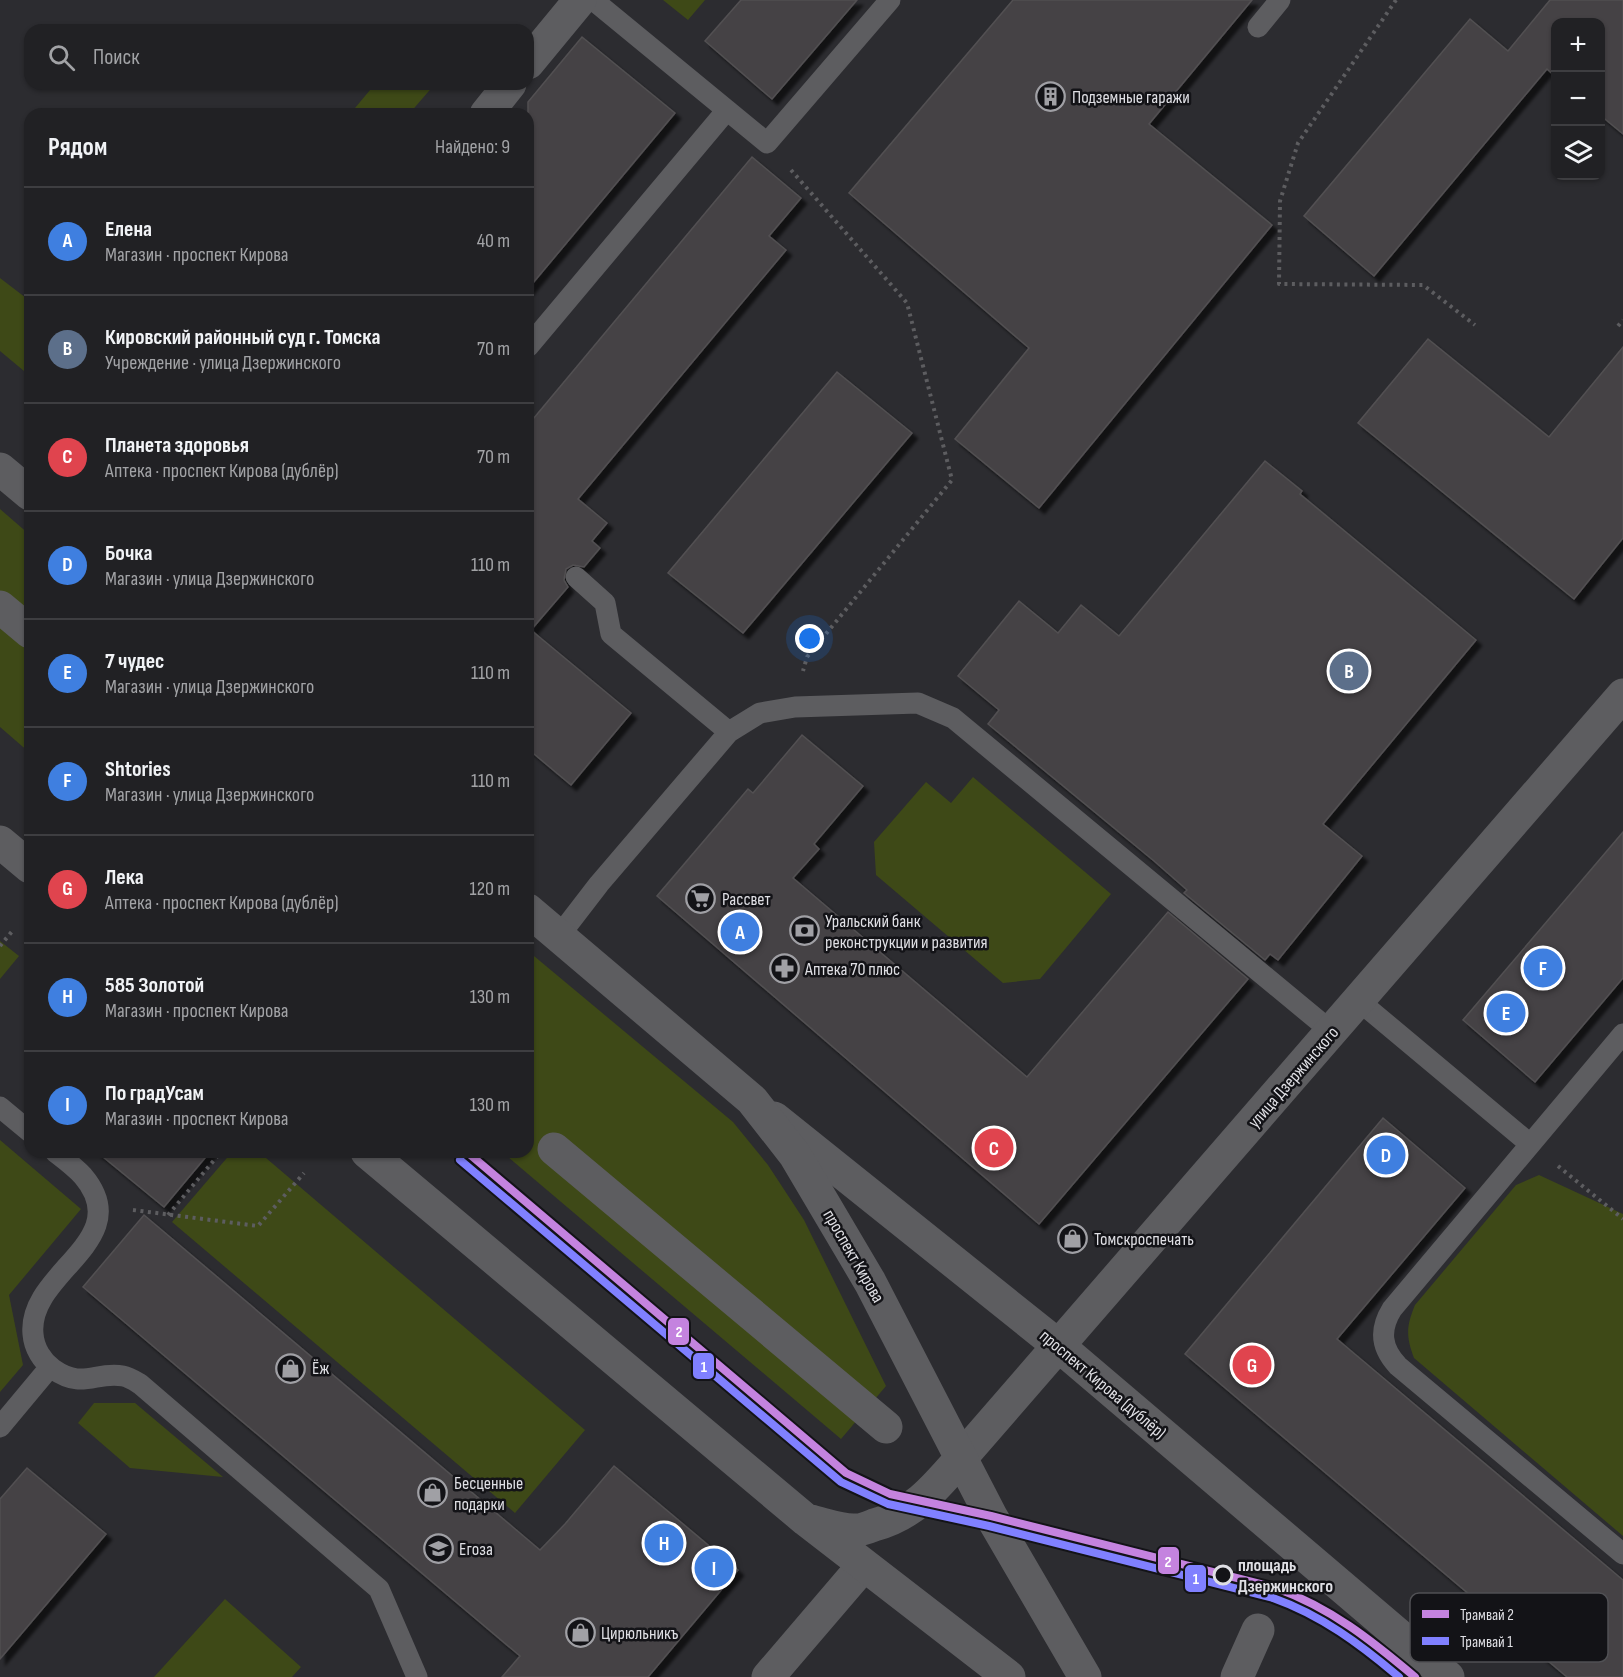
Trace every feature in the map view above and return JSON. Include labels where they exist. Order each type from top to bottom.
[{"type":"street","points":[[534,56],[580,0]]},
{"type":"street","points":[[491,108],[505,90]]},
{"type":"street","points":[[0,469],[24,489]]},
{"type":"street","points":[[0,607],[24,627]]},
{"type":"street","name":"улица Дзержинского","points":[[806,1520],[855,1530],[886,1522],[920,1502],[1060,1347],[1623,695]]},
{"type":"street","points":[[0,842],[24,862]]},
{"type":"street","name":"проспект Кирова","points":[[534,915],[752,1100],[795,1155],[876,1292],[1010,1550],[1085,1677]]},
{"type":"street","name":"проспект Кирова (дублёр)","points":[[752,1100],[1060,1347],[1410,1645]]},
{"type":"street","points":[[554,1149],[886,1427]]},
{"type":"street","points":[[374,1158],[806,1520],[1009,1677]]},
{"type":"street","points":[[768,1677],[863,1566]]},
{"type":"street","points":[[1239,1676],[1258,1630]]},
{"type":"street","name":"проспект Кирова (дублёр)","points":[[1430,1662],[1448,1677]]},
{"type":"lane","points":[[593,0],[767,142],[890,0]]},
{"type":"lane","points":[[1258,27],[1280,0]]},
{"type":"lane","points":[[534,340],[727,110]]},
{"type":"lane","points":[[576,577],[605,603],[610,634],[729,732]]},
{"type":"lane","points":[[559,936],[599,884],[729,732],[760,713],[795,707],[918,703],[953,718],[1332,1032]]},
{"type":"lane","points":[[1359,1001],[1530,1144]]},
{"type":"lane","points":[[1623,1034],[1392,1309],[1385,1320],[1383,1332],[1384,1345],[1389,1356],[1398,1366],[1623,1554]]},
{"type":"lane","points":[[0,1107],[24,1127]]},
{"type":"lane","points":[[62,1158],[82,1174],[92,1189],[97,1206],[97,1223],[90,1240],[42,1296],[35,1310],[32,1325],[33,1341],[40,1356],[50,1367],[77,1380],[125,1376],[140,1384],[379,1589],[417,1677]]},
{"type":"lane","points":[[0,1427],[50,1367]]},
{"type":"path","points":[[1396,0],[1298,143],[1280,201],[1279,284],[1423,285],[1475,326]]},
{"type":"path","points":[[767,142],[907,303],[952,480],[807,657],[795,707]]},
{"type":"path","points":[[1618,326],[1623,320]]},
{"type":"path","points":[[0,946],[14,929]]},
{"type":"path","points":[[1530,1144],[1623,1219]]},
{"type":"path","points":[[168,1215],[216,1158]]},
{"type":"path","points":[[97,1206],[258,1226],[304,1173]]},
{"type":"green space","points":[[663,0],[705,0],[688,20]]},
{"type":"green space","points":[[370,90],[430,90],[414,108],[355,108]]},
{"type":"green space","points":[[0,278],[24,296],[24,371],[0,351]]},
{"type":"green space","points":[[0,509],[24,530],[24,748],[0,727]]},
{"type":"green space","points":[[973,777],[1111,894],[1040,979],[1003,983],[876,875],[874,842],[926,782],[951,803]]},
{"type":"green space","points":[[0,941],[19,956],[0,979]]},
{"type":"green space","points":[[534,956],[733,1122],[768,1165],[804,1220],[886,1386],[841,1439],[509,1158],[534,1158]]},
{"type":"green space","points":[[0,1140],[81,1209],[9,1295],[23,1365],[0,1392]]},
{"type":"green space","points":[[227,1158],[266,1158],[585,1430],[515,1513],[172,1222]]},
{"type":"green space","points":[[1539,1175],[1623,1214],[1623,1536],[1414,1358],[1410,1344],[1408,1332],[1415,1305],[1516,1185]]},
{"type":"green space","points":[[94,1403],[135,1403],[223,1477],[130,1468],[78,1423]]},
{"type":"green space","points":[[225,1599],[301,1667],[292,1677],[154,1677]]},
{"type":"building","points":[[741,0],[857,0],[772,99],[705,41]]},
{"type":"building","points":[[1013,0],[1252,0],[1149,124],[1272,225],[1039,508],[955,439],[1029,348],[849,193]]},
{"type":"building","points":[[1550,0],[1623,0],[1623,134],[1605,119],[1605,18],[1551,18],[1551,73],[1547,69],[1374,276],[1304,216],[1470,19],[1508,51]]},
{"type":"building","points":[[582,37],[675,113],[534,282],[534,108],[528,108],[528,102]]},
{"type":"building","points":[[752,157],[801,198],[769,236],[786,250],[578,499],[607,523],[592,541],[600,548],[584,567],[573,565],[566,569],[564,580],[568,587],[534,627],[534,418]]},
{"type":"building","points":[[1428,339],[1549,437],[1623,347],[1623,538],[1574,599],[1358,423]]},
{"type":"building","points":[[837,372],[912,433],[743,633],[668,573]]},
{"type":"building","points":[[1265,461],[1302,491],[1300,494],[1476,640],[1323,824],[1362,856],[1278,960],[1270,954],[1265,960],[1184,893],[1187,890],[1154,861],[988,724],[999,710],[958,676],[1019,601],[1058,633],[1081,605],[1119,636]]},
{"type":"building","points":[[534,632],[631,713],[571,785],[534,754]]},
{"type":"building","points":[[802,735],[863,786],[814,844],[819,849],[793,878],[1027,1077],[1168,912],[1248,979],[1039,1224],[657,896],[748,789],[753,793]]},
{"type":"building","points":[[1623,832],[1623,978],[1535,1082],[1463,1020]]},
{"type":"building","points":[[1383,1118],[1465,1188],[1337,1339],[1623,1580],[1623,1677],[1567,1677],[1549,1662],[1608,1662],[1608,1593],[1468,1593],[1185,1354]]},
{"type":"building","points":[[104,1158],[205,1158],[164,1207]]},
{"type":"building","points":[[144,1215],[540,1550],[614,1466],[738,1570],[648,1677],[502,1677],[520,1656],[83,1287]]},
{"type":"building","points":[[27,1468],[106,1534],[0,1659],[0,1499]]},
{"type":"tram line","name":"2","points":[[474,1158],[846,1473],[890,1494],[991,1516],[1276,1588],[1333,1615],[1415,1677]]},
{"type":"tram line","name":"1","points":[[460,1160],[841,1482],[888,1504],[989,1526],[1273,1598],[1339,1631],[1399,1677]]},
{"type":"place","name":"Подземные гаражи","points":[[1051,97]]},
{"type":"place","name":"Кировский районный суд г. Томска","points":[[1349,671]]},
{"type":"place","name":"Рассвет","points":[[701,899]]},
{"type":"place","name":"Уральский банк реконструкции и развития","points":[[804,931]]},
{"type":"place","name":"Елена","points":[[740,932]]},
{"type":"place","name":"Shtories","points":[[1543,968]]},
{"type":"place","name":"Аптека 70 плюс","points":[[784,969]]},
{"type":"place","name":"7 чудес","points":[[1506,1013]]},
{"type":"place","name":"Планета здоровья","points":[[994,1148]]},
{"type":"place","name":"Бочка","points":[[1386,1155]]},
{"type":"place","name":"Томскроспечать","points":[[1073,1239]]},
{"type":"place","name":"Лека","points":[[1252,1365]]},
{"type":"place","name":"Ёж","points":[[291,1368]]},
{"type":"place","name":"Бесценные подарки","points":[[433,1493]]},
{"type":"place","name":"585 Золотой","points":[[664,1543]]},
{"type":"place","name":"Егоза","points":[[438,1549]]},
{"type":"place","name":"По градУсам","points":[[714,1568]]},
{"type":"place","name":"площадь Дзержинского","points":[[1223,1575]]},
{"type":"place","name":"Цирюльникъ","points":[[580,1633]]}]
